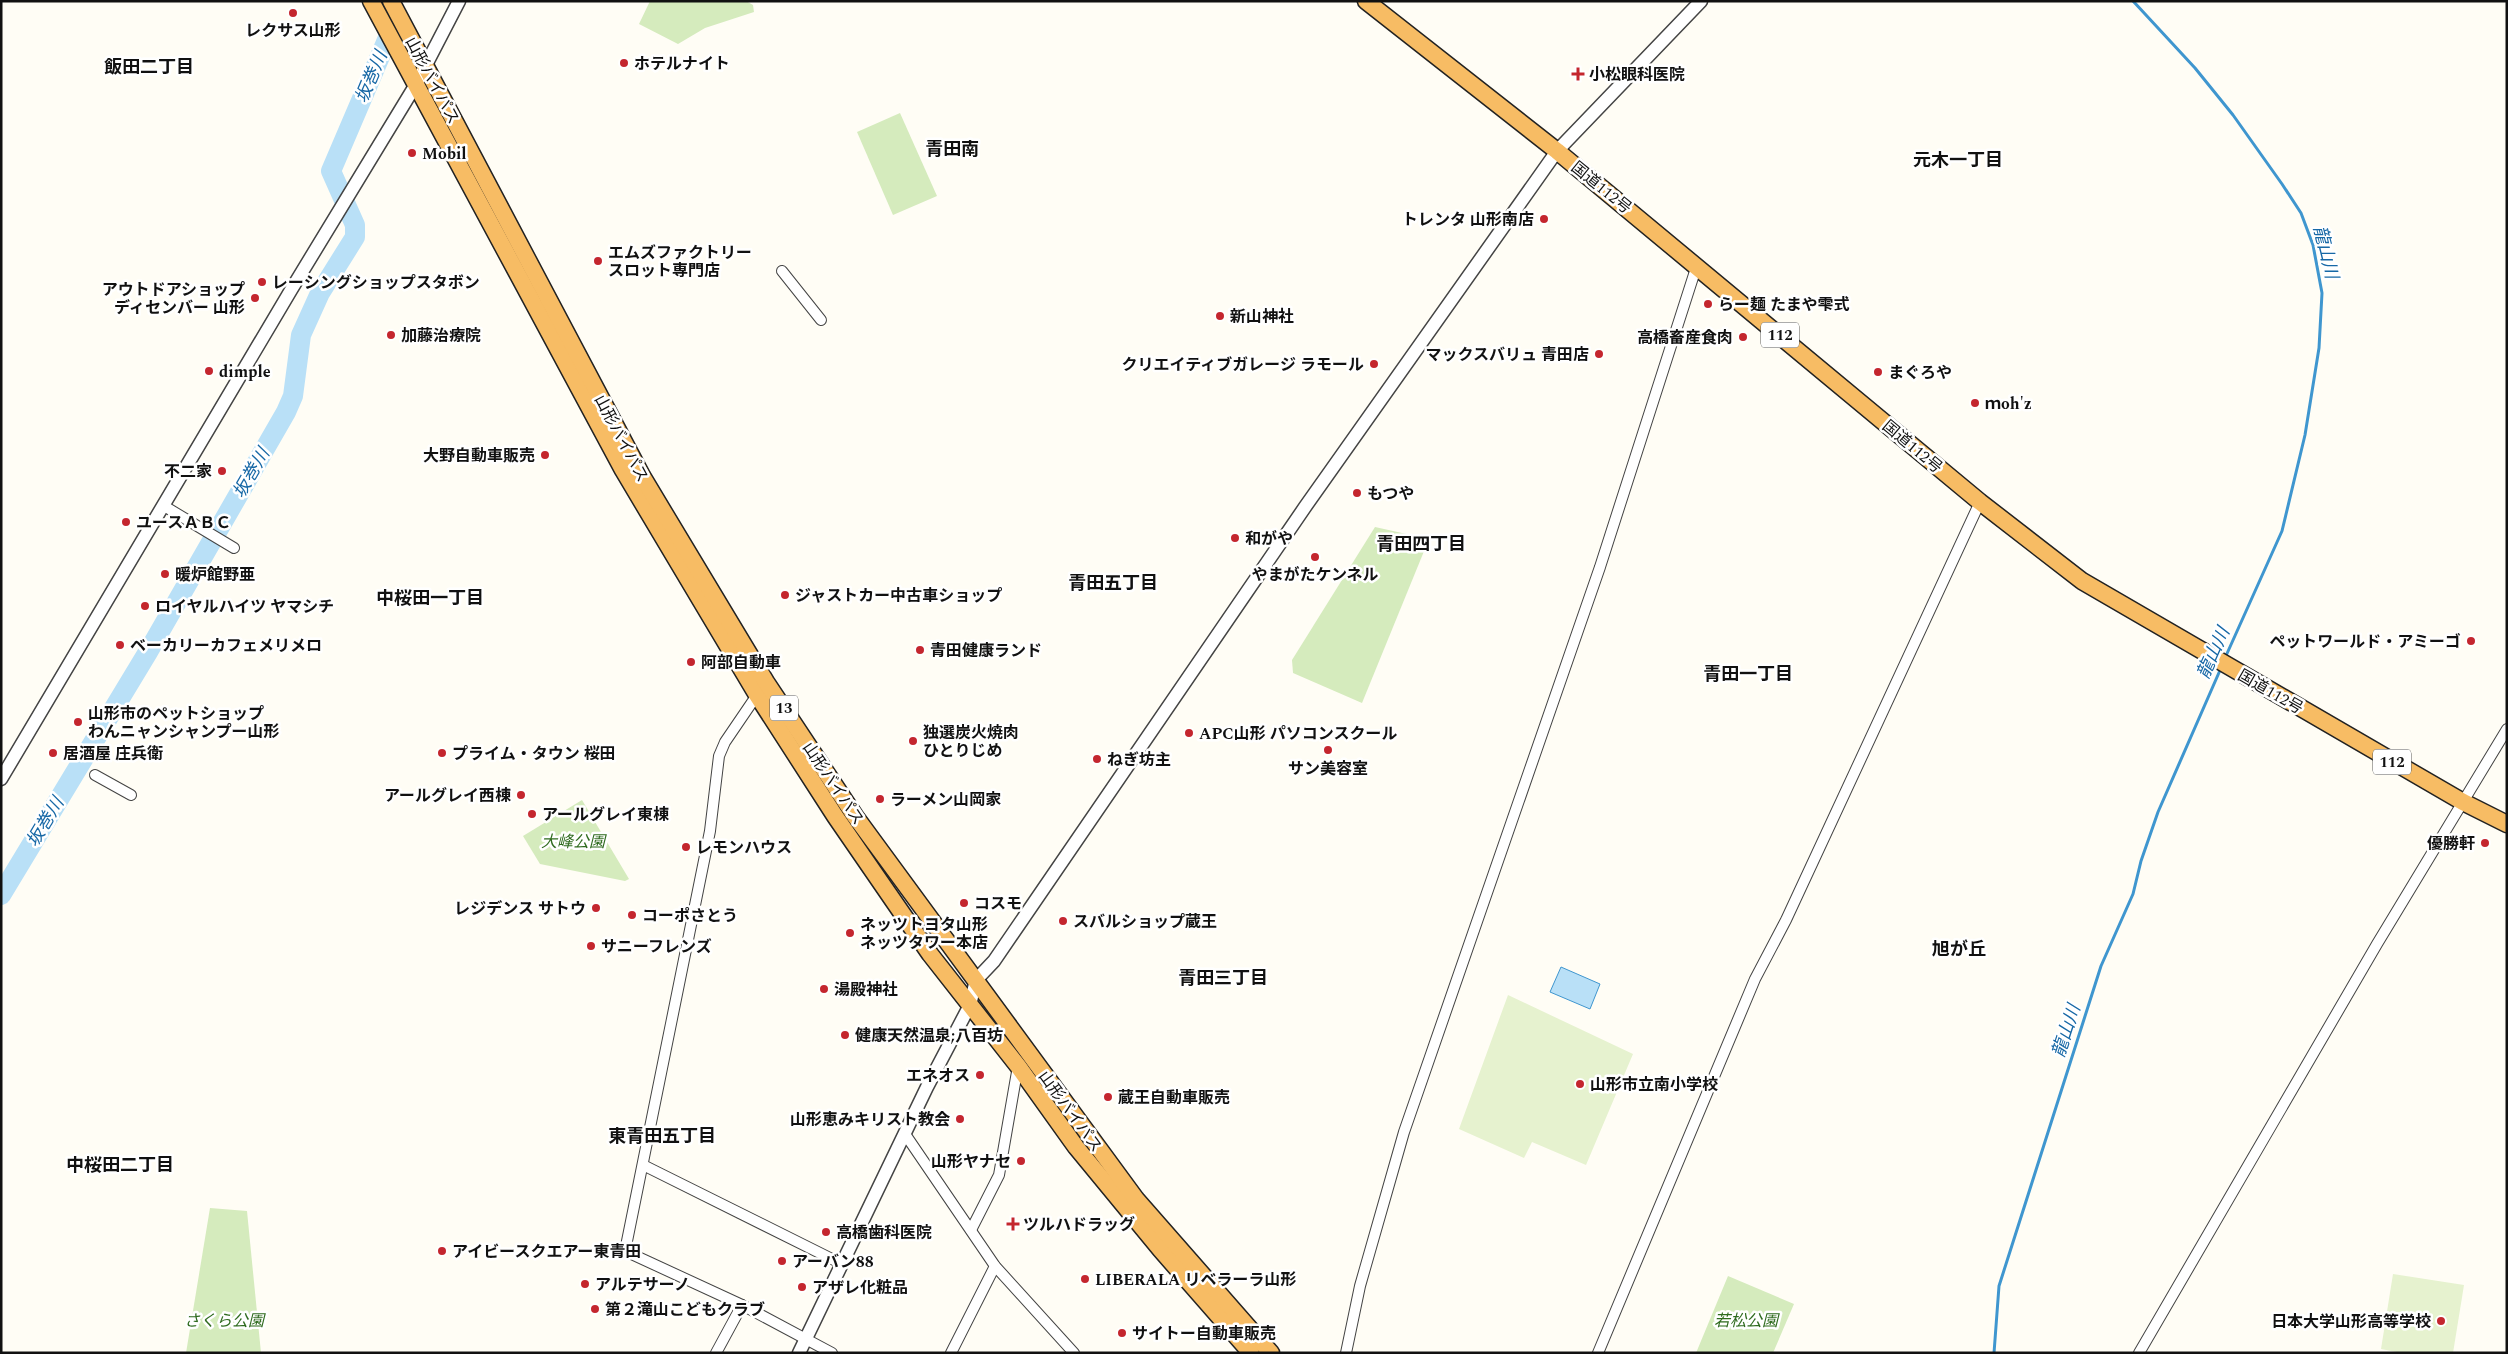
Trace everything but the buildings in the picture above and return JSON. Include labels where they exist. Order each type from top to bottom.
[{"type":"highway","name":"山形バイパス","points":[[371,1],[622,470],[757,695],[930,954],[1018,1066],[1076,1148],[1160,1249],[1251,1353]]},
{"type":"highway","name":"山形バイパス","points":[[391,1],[642,476],[766,682],[855,816],[1136,1199],[1271,1353]]},
{"type":"highway","name":"国道112号","points":[[1366,1],[1557,151],[1697,265],[1980,502],[2082,581],[2279,697],[2463,802],[2507,824]]},
{"type":"street","points":[[1,779],[5,763],[164,506],[415,86],[459,1]]},
{"type":"street","points":[[799,1353],[970,1005],[976,980],[1005,946],[1305,507],[1557,151],[1701,1]]},
{"type":"street","points":[[1346,1353],[1365,1268],[1404,1132],[1600,567],[1697,265]]},
{"type":"street","points":[[782,272],[821,320]]},
{"type":"street","points":[[1598,1353],[1755,979],[1786,920],[1980,502]]},
{"type":"street","points":[[164,506],[234,548]]},
{"type":"street","points":[[757,695],[725,742],[719,756],[710,831],[625,1251],[742,1305],[832,1353]]},
{"type":"street","points":[[2139,1353],[2342,1003],[2507,729]]},
{"type":"street","points":[[95,775],[131,796]]},
{"type":"street","points":[[972,1230],[999,1175],[1018,1066]]},
{"type":"street","points":[[905,1134],[972,1230],[994,1266],[1074,1353]]},
{"type":"street","points":[[643,1165],[842,1264]]},
{"type":"street","points":[[951,1353],[994,1266]]},
{"type":"street","points":[[716,1353],[742,1305]]},
{"type":"green space","points":[[650,1],[746,1],[753,5],[754,12],[705,28],[678,44],[639,24]]},
{"type":"green space","points":[[900,113],[937,196],[893,215],[857,132]]},
{"type":"green space","points":[[1375,527],[1429,539],[1362,703],[1293,673],[1292,660]]},
{"type":"green space","name":"大峰公園","points":[[582,800],[629,879],[625,881],[540,864],[523,836]]},
{"type":"green space","points":[[1508,995],[1633,1054],[1586,1165],[1532,1142],[1524,1158],[1459,1129]]},
{"type":"green space","name":"さくら公園","points":[[210,1208],[247,1211],[261,1353],[186,1353]]},
{"type":"green space","points":[[2393,1274],[2464,1285],[2453,1353],[2402,1353],[2381,1349]]},
{"type":"green space","name":"若松公園","points":[[1728,1276],[1794,1304],[1773,1353],[1696,1353]]},
{"type":"water","points":[[1561,967],[1600,984],[1590,1009],[1550,992]]},
{"type":"waterway","name":"龍山川","points":[[2133,1],[2195,68],[2233,115],[2301,213],[2313,245],[2322,293],[2319,348],[2305,435],[2282,531],[2225,658]]},
{"type":"waterway","name":"坂巻川","points":[[1,895],[148,652],[286,412],[293,396],[301,335],[320,293],[355,237],[355,225],[331,171],[393,26]]},
{"type":"waterway","name":"龍山川","points":[[1994,1353],[1999,1286],[2101,966],[2133,894],[2141,861],[2158,812],[2221,668]]},
{"type":"place","name":"レクサス山形","points":[[293,13]]},
{"type":"place","name":"ホテルナイト","points":[[624,63]]},
{"type":"place","name":"小松眼科医院","points":[[1578,74]]},
{"type":"place","name":"Mobil","points":[[412,153]]},
{"type":"place","name":"トレンタ 山形南店","points":[[1544,219]]},
{"type":"place","name":"エムズファクトリー スロット専門店","points":[[598,261]]},
{"type":"place","name":"レーシングショップスタボン","points":[[262,282]]},
{"type":"place","name":"アウトドアショップ ディセンバー 山形","points":[[255,298]]},
{"type":"place","name":"らー麺 たまや雫式","points":[[1708,304]]},
{"type":"place","name":"新山神社","points":[[1220,316]]},
{"type":"place","name":"加藤治療院","points":[[391,335]]},
{"type":"place","name":"高橋畜産食肉","points":[[1743,337]]},
{"type":"place","name":"マックスバリュ 青田店","points":[[1599,354]]},
{"type":"place","name":"クリエイティブガレージ ラモール","points":[[1374,364]]},
{"type":"place","name":"dimple","points":[[209,371]]},
{"type":"place","name":"まぐろや","points":[[1878,372]]},
{"type":"place","name":"ｍoh'z","points":[[1975,403]]},
{"type":"place","name":"大野自動車販売","points":[[545,455]]},
{"type":"place","name":"不二家","points":[[222,471]]},
{"type":"place","name":"もつや","points":[[1357,493]]},
{"type":"place","name":"ユースＡＢＣ","points":[[126,522]]},
{"type":"place","name":"和がや","points":[[1235,538]]},
{"type":"place","name":"やまがたケンネル","points":[[1315,557]]},
{"type":"place","name":"暖炉館野亜","points":[[165,574]]},
{"type":"place","name":"ジャストカー中古車ショップ","points":[[785,595]]},
{"type":"place","name":"ロイヤルハイツ ヤマシチ","points":[[145,606]]},
{"type":"place","name":"ペットワールド・アミーゴ","points":[[2471,641]]},
{"type":"place","name":"ベーカリーカフェメリメロ","points":[[120,645]]},
{"type":"place","name":"青田健康ランド","points":[[920,650]]},
{"type":"place","name":"阿部自動車","points":[[691,662]]},
{"type":"place","name":"山形市のペットショップ わんニャンシャンプー山形","points":[[78,722]]},
{"type":"place","name":"APC山形 パソコンスクール","points":[[1189,733]]},
{"type":"place","name":"独選炭火焼肉 ひとりじめ","points":[[913,741]]},
{"type":"place","name":"サン美容室","points":[[1328,750]]},
{"type":"place","name":"居酒屋 庄兵衛","points":[[53,753]]},
{"type":"place","name":"プライム・タウン 桜田","points":[[442,753]]},
{"type":"place","name":"ねぎ坊主","points":[[1097,759]]},
{"type":"place","name":"アールグレイ西棟","points":[[521,795]]},
{"type":"place","name":"ラーメン山岡家","points":[[880,799]]},
{"type":"place","name":"アールグレイ東棟","points":[[532,814]]},
{"type":"place","name":"優勝軒","points":[[2485,843]]},
{"type":"place","name":"レモンハウス","points":[[686,847]]},
{"type":"place","name":"コスモ","points":[[964,903]]},
{"type":"place","name":"レジデンス サトウ","points":[[596,908]]},
{"type":"place","name":"コーポさとう","points":[[632,915]]},
{"type":"place","name":"スバルショップ蔵王","points":[[1063,921]]},
{"type":"place","name":"ネッツトヨタ山形 ネッツタワー本店","points":[[850,933]]},
{"type":"place","name":"サニーフレンズ","points":[[591,946]]},
{"type":"place","name":"湯殿神社","points":[[824,989]]},
{"type":"place","name":"健康天然温泉;八百坊","points":[[845,1035]]},
{"type":"place","name":"エネオス","points":[[980,1075]]},
{"type":"place","name":"山形市立南小学校","points":[[1580,1084]]},
{"type":"place","name":"蔵王自動車販売","points":[[1108,1097]]},
{"type":"place","name":"山形恵みキリスト教会","points":[[960,1119]]},
{"type":"place","name":"山形ヤナセ","points":[[1021,1161]]},
{"type":"place","name":"ツルハドラッグ","points":[[1013,1224]]},
{"type":"place","name":"高橋歯科医院","points":[[826,1232]]},
{"type":"place","name":"アイビースクエアー東青田","points":[[442,1251]]},
{"type":"place","name":"アーバン88","points":[[782,1261]]},
{"type":"place","name":"LIBERALA リベラーラ山形","points":[[1085,1279]]},
{"type":"place","name":"アルテサーノ","points":[[585,1284]]},
{"type":"place","name":"アザレ化粧品","points":[[802,1287]]},
{"type":"place","name":"第２滝山こどもクラブ","points":[[595,1309]]},
{"type":"place","name":"日本大学山形高等学校","points":[[2441,1321]]},
{"type":"place","name":"サイトー自動車販売","points":[[1122,1333]]},
{"type":"district","name":"飯田二丁目","points":[[149,67]]},
{"type":"district","name":"青田南","points":[[952,149]]},
{"type":"district","name":"元木一丁目","points":[[1958,160]]},
{"type":"district","name":"青田四丁目","points":[[1421,544]]},
{"type":"district","name":"青田五丁目","points":[[1113,583]]},
{"type":"district","name":"中桜田一丁目","points":[[430,598]]},
{"type":"district","name":"青田一丁目","points":[[1748,674]]},
{"type":"district","name":"旭が丘","points":[[1959,949]]},
{"type":"district","name":"青田三丁目","points":[[1223,978]]},
{"type":"district","name":"東青田五丁目","points":[[662,1136]]},
{"type":"district","name":"中桜田二丁目","points":[[120,1165]]}]
